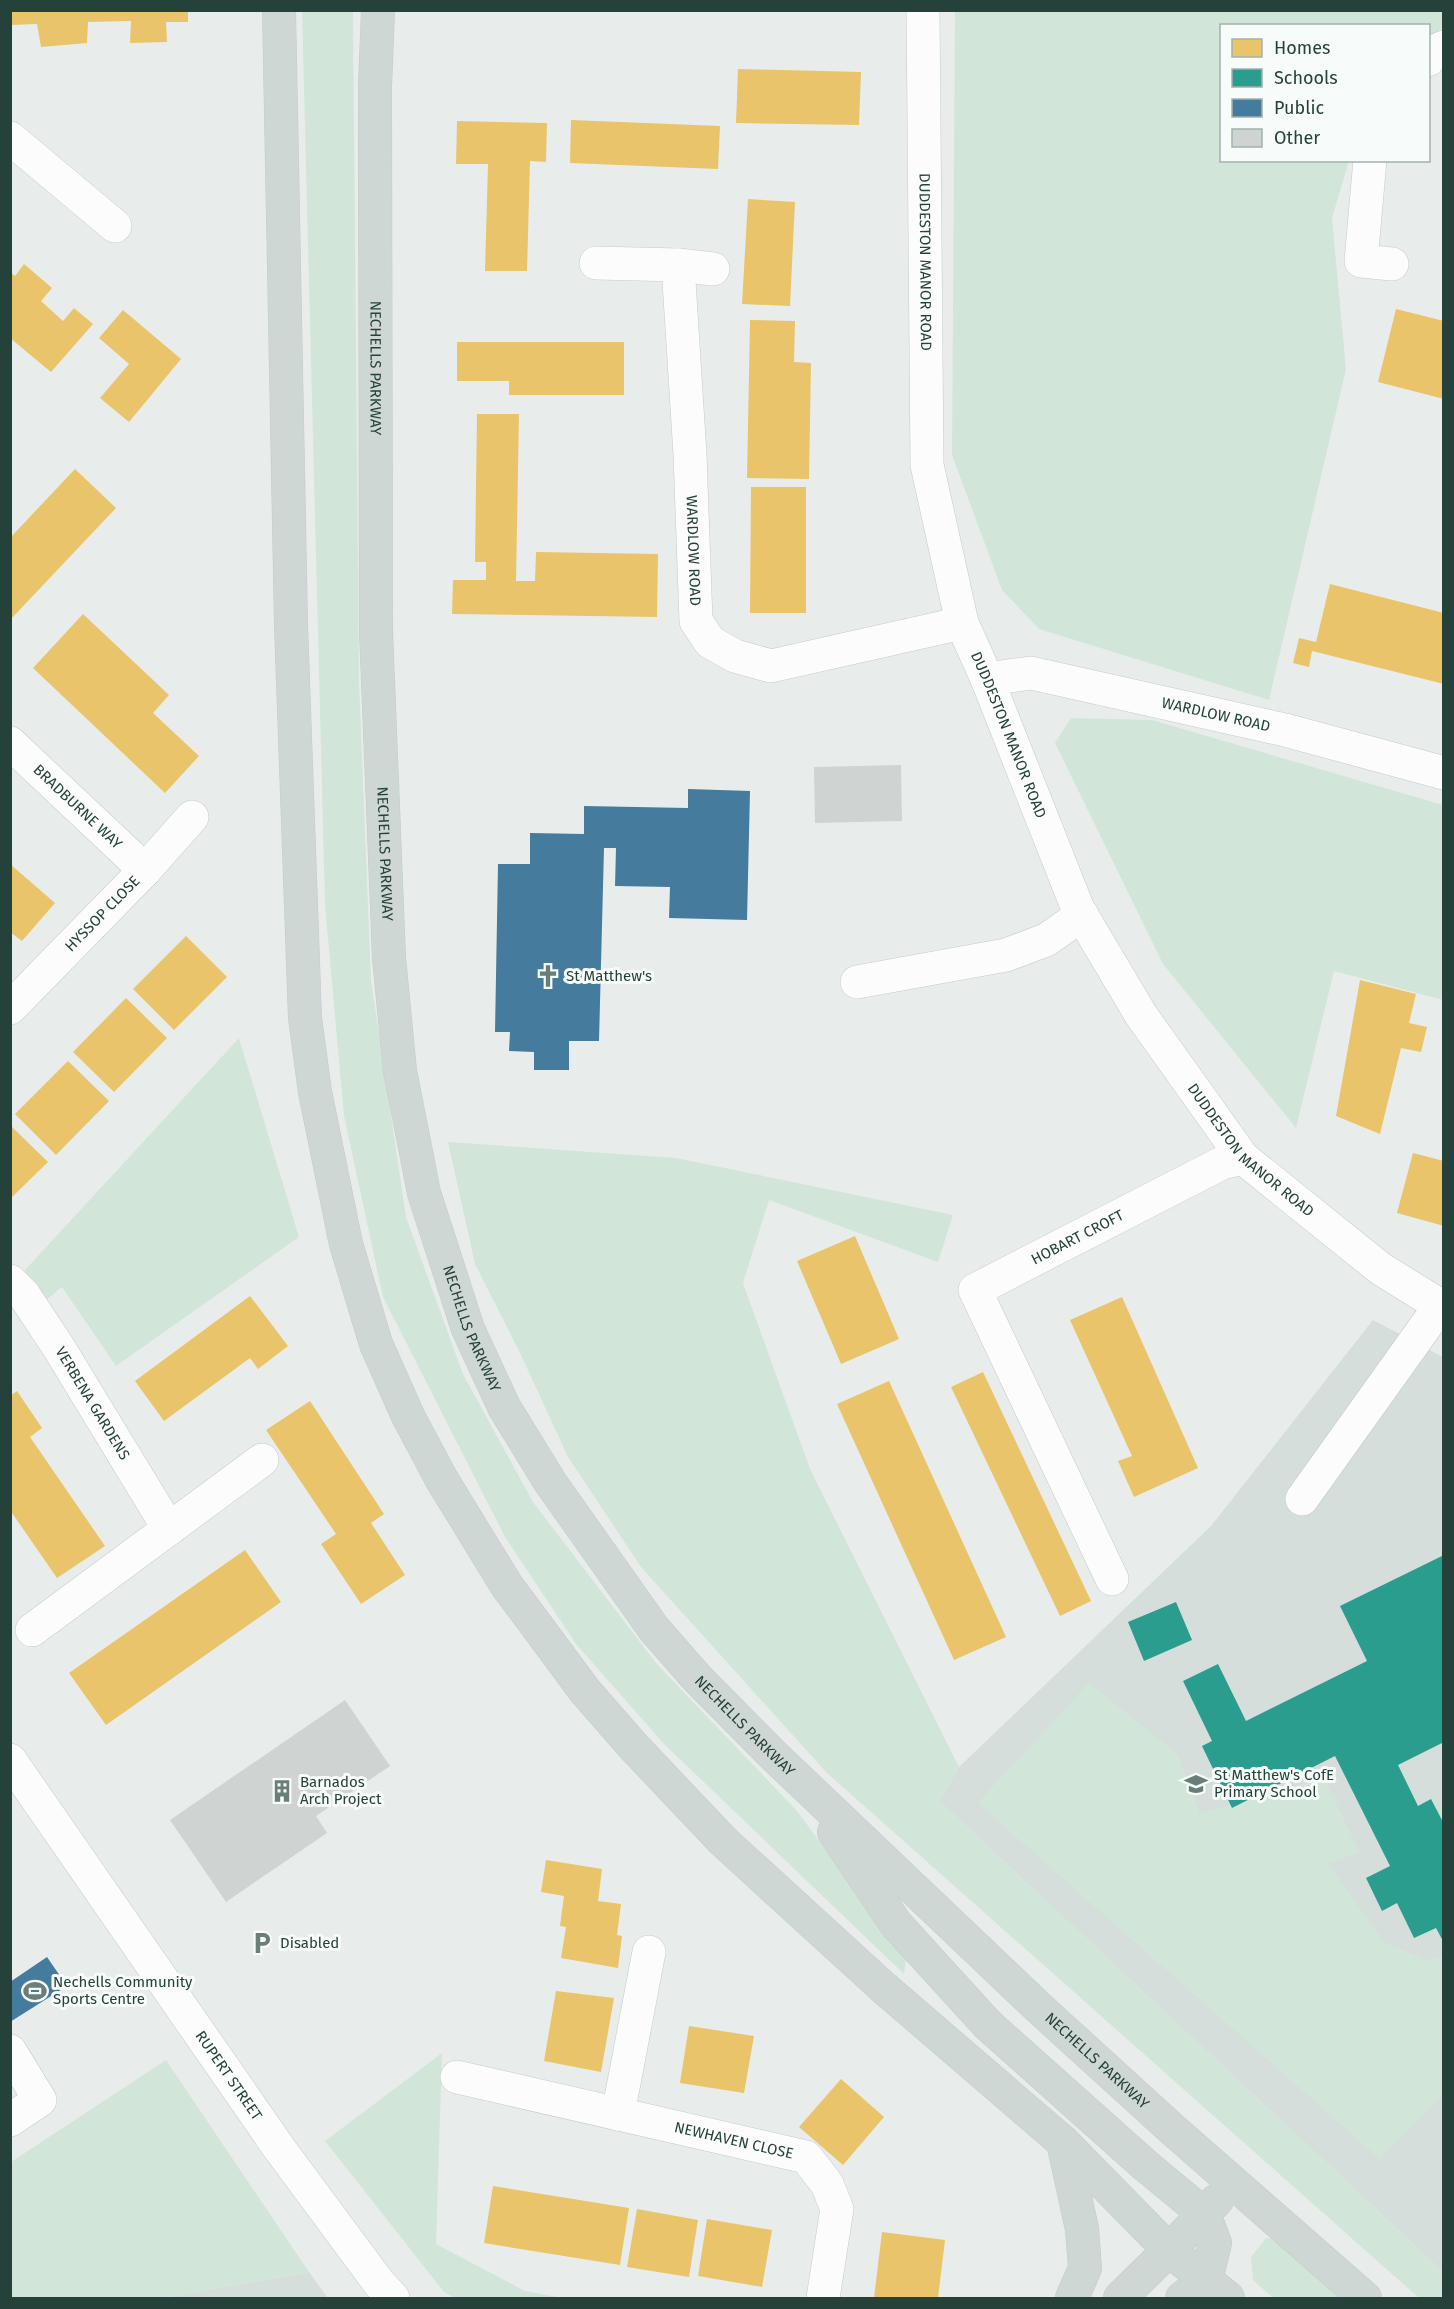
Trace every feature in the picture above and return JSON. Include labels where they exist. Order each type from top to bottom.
[{"type":"main road","points":[[279,10],[291,637],[305,1018],[315,1092],[346,1244],[376,1344],[408,1416],[442,1480],[507,1586],[585,1691],[633,1746],[723,1841],[884,1988],[1062,2142],[1170,2250],[1206,2292]]},
{"type":"main road","name":"NECHELLS PARKWAY","points":[[378,10],[375,86],[376,643],[389,958],[400,1071],[424,1193],[468,1329],[504,1407],[550,1482],[654,1629],[696,1677],[799,1780],[1038,2007],[1233,2183],[1365,2298]]},
{"type":"main road","points":[[799,1780],[896,1924],[987,2024],[1146,2166],[1204,2214],[1215,2243],[1206,2292]]},
{"type":"main road","points":[[1062,2142],[1082,2229],[1085,2268],[1072,2298]]},
{"type":"main road","points":[[1120,2298],[1170,2250],[1233,2183]]},
{"type":"street","name":"DUDDESTON MANOR ROAD","points":[[923,10],[927,465],[962,623],[987,679],[1082,915],[1141,1015],[1243,1158],[1381,1269],[1442,1307]]},
{"type":"street","points":[[1430,57],[1435,51],[1443,47]]},
{"type":"street","points":[[10,138],[115,226]]},
{"type":"street","points":[[1363,261],[1370,162]]},
{"type":"street","points":[[596,263],[678,265],[713,269]]},
{"type":"street","name":"WARDLOW ROAD","points":[[678,265],[690,455],[696,621],[710,642],[735,656],[771,666],[962,623]]},
{"type":"street","name":"WARDLOW ROAD","points":[[987,679],[1030,672],[1285,730],[1443,773]]},
{"type":"street","name":"BRADBURNE WAY","points":[[10,743],[145,870]]},
{"type":"street","name":"HYSSOP CLOSE","points":[[10,1008],[145,870],[192,817]]},
{"type":"street","points":[[857,982],[1006,955],[1046,940],[1082,915]]},
{"type":"street","name":"HOBART CROFT","points":[[1112,1579],[975,1290],[1222,1163],[1243,1158]]},
{"type":"street","name":"VERBENA GARDENS","points":[[10,1281],[24,1295],[59,1348],[170,1529]]},
{"type":"street","points":[[1302,1499],[1442,1307]]},
{"type":"street","points":[[32,1630],[262,1460]]},
{"type":"street","name":"RUPERT STREET","points":[[10,1760],[279,2148],[379,2283],[393,2298]]},
{"type":"street","points":[[618,2114],[649,1952]]},
{"type":"street","points":[[10,2051],[40,2100],[10,2120]]},
{"type":"street","name":"NEWHAVEN CLOSE","points":[[457,2078],[806,2157],[827,2184],[837,2209],[823,2298]]},
{"type":"shaded area","name":"St Matthew's CofE Primary School","points":[[1373,1320],[1443,1357],[1443,2272],[939,1801],[959,1767],[1211,1526]]},
{"type":"shaded area","points":[[309,2272],[328,2298],[162,2298]]},
{"type":"green space","points":[[302,11],[353,11],[359,680],[371,980],[406,1217],[463,1374],[533,1502],[656,1663],[797,1811],[906,1959],[904,1974],[664,1744],[576,1644],[505,1537],[383,1297],[344,1116],[325,905]]},
{"type":"green space","points":[[955,11],[1443,11],[1443,28],[1430,36],[1430,24],[1220,24],[1220,162],[1349,162],[1332,218],[1346,369],[1269,700],[1039,629],[1002,590],[952,455]]},
{"type":"green space","points":[[1071,718],[1152,720],[1443,805],[1443,1000],[1334,971],[1296,1128],[1163,964],[1055,743]]},
{"type":"green space","points":[[239,1038],[299,1237],[116,1366],[62,1287],[45,1301],[25,1270]]},
{"type":"green space","points":[[448,1142],[676,1158],[953,1215],[938,1262],[769,1200],[743,1283],[810,1469],[959,1767],[939,1801],[1443,2272],[1443,2298],[1419,2298],[827,1773],[641,1567],[568,1457],[520,1353],[475,1264]]},
{"type":"green space","points":[[1089,1683],[1177,1754],[1200,1814],[1324,1777],[1359,1852],[1328,1864],[1384,1942],[1428,1961],[1443,1956],[1443,2094],[1380,2159],[978,1803]]},
{"type":"green space","points":[[442,2053],[436,2244],[525,2291],[563,2298],[455,2298],[444,2292],[325,2141]]},
{"type":"green space","points":[[166,2060],[309,2272],[162,2298],[11,2298],[11,2162]]},
{"type":"green space","points":[[1266,2238],[1276,2238],[1346,2298],[1273,2298],[1253,2280],[1251,2257]]},
{"type":"building: Homes","points":[[10,10],[188,10],[188,22],[166,22],[167,42],[130,43],[131,21],[88,22],[87,43],[41,47],[37,24],[10,25]]},
{"type":"building: Homes","points":[[738,69],[861,72],[859,125],[736,123]]},
{"type":"building: Homes","points":[[571,120],[720,126],[718,169],[570,163]]},
{"type":"building: Homes","points":[[457,121],[547,123],[546,162],[530,161],[527,271],[485,271],[488,164],[456,164]]},
{"type":"building: Homes","points":[[748,199],[795,202],[790,306],[742,304]]},
{"type":"building: Homes","points":[[24,264],[52,288],[41,301],[63,321],[74,308],[93,324],[51,372],[10,338],[10,272],[15,276]]},
{"type":"building: Homes","points":[[1396,309],[1444,321],[1444,399],[1378,382]]},
{"type":"building: Homes","points":[[123,310],[181,359],[129,422],[100,398],[129,364],[99,338]]},
{"type":"building: Homes","points":[[750,320],[795,321],[794,362],[811,363],[809,479],[747,478]]},
{"type":"building: Homes","points":[[457,342],[624,342],[624,395],[509,395],[509,381],[457,381]]},
{"type":"building: Homes","points":[[477,414],[519,414],[516,581],[535,581],[536,552],[658,554],[657,617],[452,614],[453,580],[486,580],[486,562],[475,562]]},
{"type":"building: Homes","points":[[75,469],[116,508],[10,620],[10,538]]},
{"type":"building: Homes","points":[[751,487],[806,487],[806,613],[750,613]]},
{"type":"building: Homes","points":[[1330,584],[1444,613],[1444,684],[1312,651],[1309,667],[1293,663],[1299,638],[1316,642]]},
{"type":"building: Homes","points":[[83,614],[169,695],[153,713],[199,756],[165,793],[33,668]]},
{"type":"building: Homes","points":[[10,864],[55,903],[22,941],[10,932]]},
{"type":"building: Homes","points":[[186,936],[227,977],[174,1030],[133,989]]},
{"type":"building: Homes","points":[[1360,980],[1416,994],[1409,1023],[1427,1027],[1421,1052],[1401,1048],[1380,1134],[1336,1116]]},
{"type":"building: Homes","points":[[126,998],[167,1038],[114,1092],[73,1052]]},
{"type":"building: Homes","points":[[68,1061],[109,1101],[56,1155],[15,1114]]},
{"type":"building: Homes","points":[[10,1125],[48,1162],[10,1199]]},
{"type":"building: Homes","points":[[1413,1153],[1444,1161],[1444,1226],[1397,1213]]},
{"type":"building: Homes","points":[[855,1236],[899,1339],[841,1364],[797,1261]]},
{"type":"building: Homes","points":[[250,1296],[288,1346],[258,1369],[250,1358],[164,1421],[135,1381]]},
{"type":"building: Homes","points":[[1122,1297],[1198,1468],[1134,1497],[1118,1461],[1132,1456],[1070,1320]]},
{"type":"building: Homes","points":[[983,1372],[1091,1601],[1060,1616],[951,1387]]},
{"type":"building: Homes","points":[[889,1381],[1006,1637],[954,1660],[837,1404]]},
{"type":"building: Homes","points":[[17,1391],[42,1428],[30,1437],[105,1546],[57,1578],[10,1510],[10,1396]]},
{"type":"building: Homes","points":[[310,1401],[384,1514],[371,1523],[405,1575],[361,1604],[321,1544],[336,1534],[266,1430]]},
{"type":"building: Homes","points":[[245,1550],[281,1602],[106,1725],[69,1673]]},
{"type":"building: Homes","points":[[546,1860],[602,1869],[598,1901],[621,1904],[617,1935],[622,1936],[618,1968],[561,1958],[566,1927],[560,1926],[564,1896],[541,1892]]},
{"type":"building: Homes","points":[[556,1991],[614,1998],[601,2072],[544,2061]]},
{"type":"building: Homes","points":[[689,2026],[754,2036],[744,2093],[680,2083]]},
{"type":"building: Homes","points":[[841,2079],[884,2117],[843,2165],[799,2127]]},
{"type":"building: Homes","points":[[493,2186],[629,2208],[620,2265],[484,2243]]},
{"type":"building: Homes","points":[[637,2209],[698,2220],[689,2277],[627,2267]]},
{"type":"building: Homes","points":[[707,2219],[772,2230],[762,2287],[698,2276]]},
{"type":"building: Homes","points":[[882,2232],[945,2240],[938,2298],[874,2298]]},
{"type":"building: Schools","points":[[1444,1555],[1444,1742],[1398,1765],[1418,1806],[1431,1799],[1444,1824],[1444,1943],[1436,1928],[1414,1938],[1397,1903],[1382,1911],[1366,1878],[1390,1866],[1335,1756],[1232,1808],[1202,1746],[1212,1741],[1183,1681],[1218,1664],[1246,1721],[1367,1661],[1340,1606]]},
{"type":"building: Schools","points":[[1176,1602],[1192,1640],[1144,1661],[1128,1622]]},
{"type":"building: Public","name":"St Matthew's","points":[[688,789],[750,791],[747,920],[669,918],[670,887],[615,886],[616,848],[604,848],[599,1041],[569,1041],[569,1070],[534,1070],[534,1052],[509,1051],[510,1032],[495,1032],[498,864],[530,864],[530,833],[584,834],[584,806],[688,808]]},
{"type":"building: Public","name":"Nechells Community Sports Centre","points":[[47,1957],[67,1986],[10,2022],[10,1982]]},
{"type":"building: Other","points":[[901,765],[902,821],[815,823],[814,767]]},
{"type":"building: Other","name":"Barnados Arch Project","points":[[345,1700],[390,1766],[316,1816],[327,1833],[226,1902],[170,1820]]},
{"type":"place","name":"St Matthew's","points":[[548,976]]},
{"type":"place","name":"St Matthew's CofE Primary School","points":[[1196,1784]]},
{"type":"place","name":"Barnados Arch Project","points":[[282,1791]]},
{"type":"place","name":"Disabled","points":[[262,1943]]},
{"type":"place","name":"Nechells Community Sports Centre","points":[[35,1991]]}]
